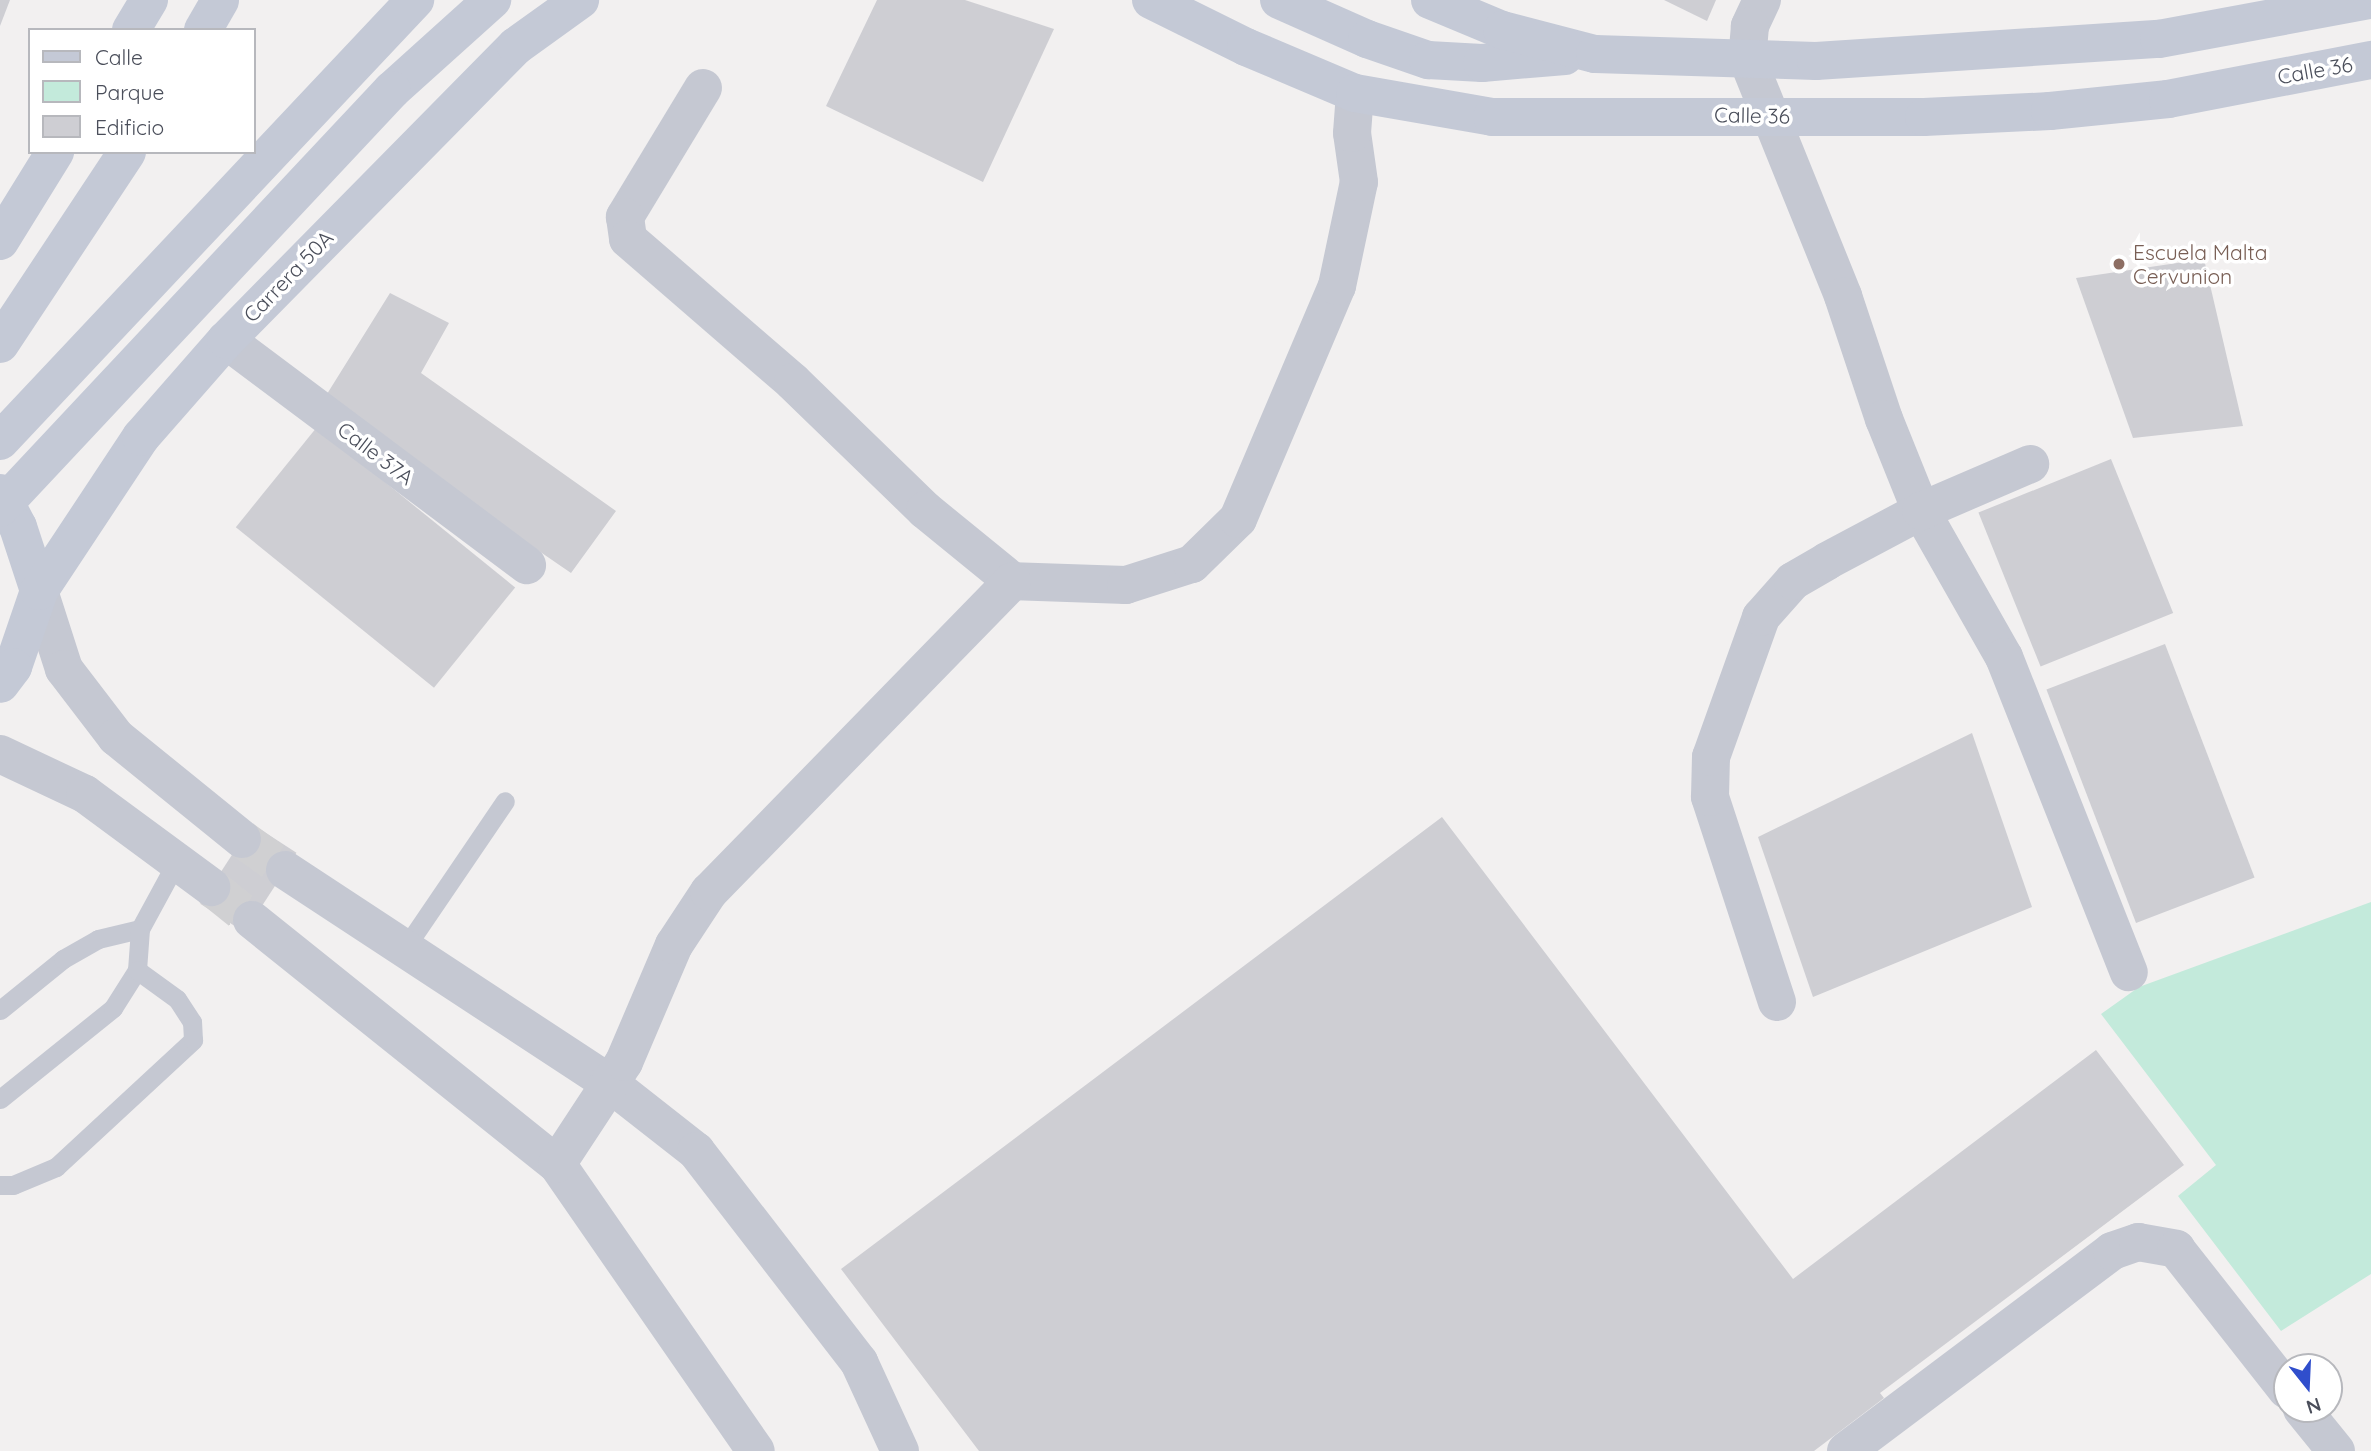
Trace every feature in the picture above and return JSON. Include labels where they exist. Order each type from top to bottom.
[{"type":"main road","points":[[132,28],[149,0]]},
{"type":"main road","points":[[203,28],[220,0]]},
{"type":"main road","points":[[0,441],[359,56],[415,0]]},
{"type":"main road","points":[[0,508],[392,90],[492,0]]},
{"type":"main road","name":"Carrera 50A","points":[[0,684],[13,667],[39,591],[141,437],[226,340],[516,46],[580,0]]},
{"type":"main road","name":"Calle 36","points":[[1151,0],[1246,47],[1355,93],[1492,117],[2050,111],[2168,99],[2371,60]]},
{"type":"main road","points":[[1279,0],[1367,39],[1428,60],[1482,64],[1595,54],[1816,61],[2159,39],[2303,5],[2369,0]]},
{"type":"main road","points":[[1430,0],[1502,30],[1595,54]]},
{"type":"main road","points":[[0,241],[54,154]]},
{"type":"main road","points":[[0,344],[126,154]]},
{"type":"main road","points":[[0,493],[18,527],[39,591]]},
{"type":"street","points":[[1762,0],[1750,26],[1747,58],[1843,296],[1884,419],[1921,511],[2004,657],[2129,972]]},
{"type":"street","points":[[703,88],[625,217],[628,239],[793,382],[925,510],[1012,581],[1126,585],[1192,564],[1238,519],[1337,286],[1359,182],[1352,133],[1355,93]]},
{"type":"street","name":"Calle 37A","points":[[226,340],[527,565]]},
{"type":"street","points":[[1777,1002],[1710,797],[1711,757],[1761,617],[1793,581],[1921,511],[2030,464]]},
{"type":"street","points":[[558,1164],[608,1082],[624,1062],[674,945],[709,892],[1012,581]]},
{"type":"street","points":[[39,591],[64,669],[116,737],[228,829],[216,829],[209,849],[200,857],[178,859]]},
{"type":"street","points":[[0,754],[85,794],[178,859],[211,887]]},
{"type":"street","points":[[285,870],[403,951],[608,1082],[696,1151],[859,1362],[900,1451]]},
{"type":"street","points":[[252,920],[558,1164],[756,1451]]},
{"type":"street","points":[[1846,1451],[2112,1251],[2138,1242],[2176,1250],[2273,1372]]},
{"type":"street","points":[[2313,1423],[2336,1451]]},
{"type":"lane","points":[[403,951],[505,801]]},
{"type":"lane","points":[[0,1099],[113,1008],[137,970],[140,929],[178,859]]},
{"type":"lane","points":[[0,1010],[63,959],[98,939],[140,929]]},
{"type":"lane","points":[[0,1185],[13,1185],[56,1167],[193,1040],[192,1022],[177,999],[137,970]]},
{"type":"green space","points":[[2371,902],[2371,1274],[2281,1331],[2178,1196],[2216,1165],[2101,1014],[2139,987]]},
{"type":"building","points":[[0,0],[10,0],[0,26]]},
{"type":"building","points":[[877,0],[965,0],[1054,29],[983,182],[826,106]]},
{"type":"building","points":[[1664,0],[1716,0],[1707,21]]},
{"type":"building","points":[[2204,259],[2243,426],[2133,438],[2076,278]]},
{"type":"building","points":[[390,293],[449,323],[421,373],[616,511],[571,573],[322,402]]},
{"type":"building","points":[[317,427],[515,587],[434,688],[236,527]]},
{"type":"building","points":[[2111,459],[2173,613],[2041,666],[1978,513]]},
{"type":"building","points":[[2165,644],[2255,877],[2136,923],[2046,690]]},
{"type":"building","points":[[1972,733],[2032,907],[1813,997],[1758,837]]},
{"type":"building","points":[[1442,817],[1793,1279],[2096,1050],[2184,1165],[1880,1393],[1884,1398],[1814,1451],[979,1451],[841,1269]]},
{"type":"building","points":[[252,824],[296,853],[245,933],[200,904]]},
{"type":"tunnel","points":[[242,839],[285,870]]},
{"type":"tunnel","points":[[211,887],[252,920]]},
{"type":"place","name":"Escuela Malta Cervunion","points":[[2119,264]]}]
